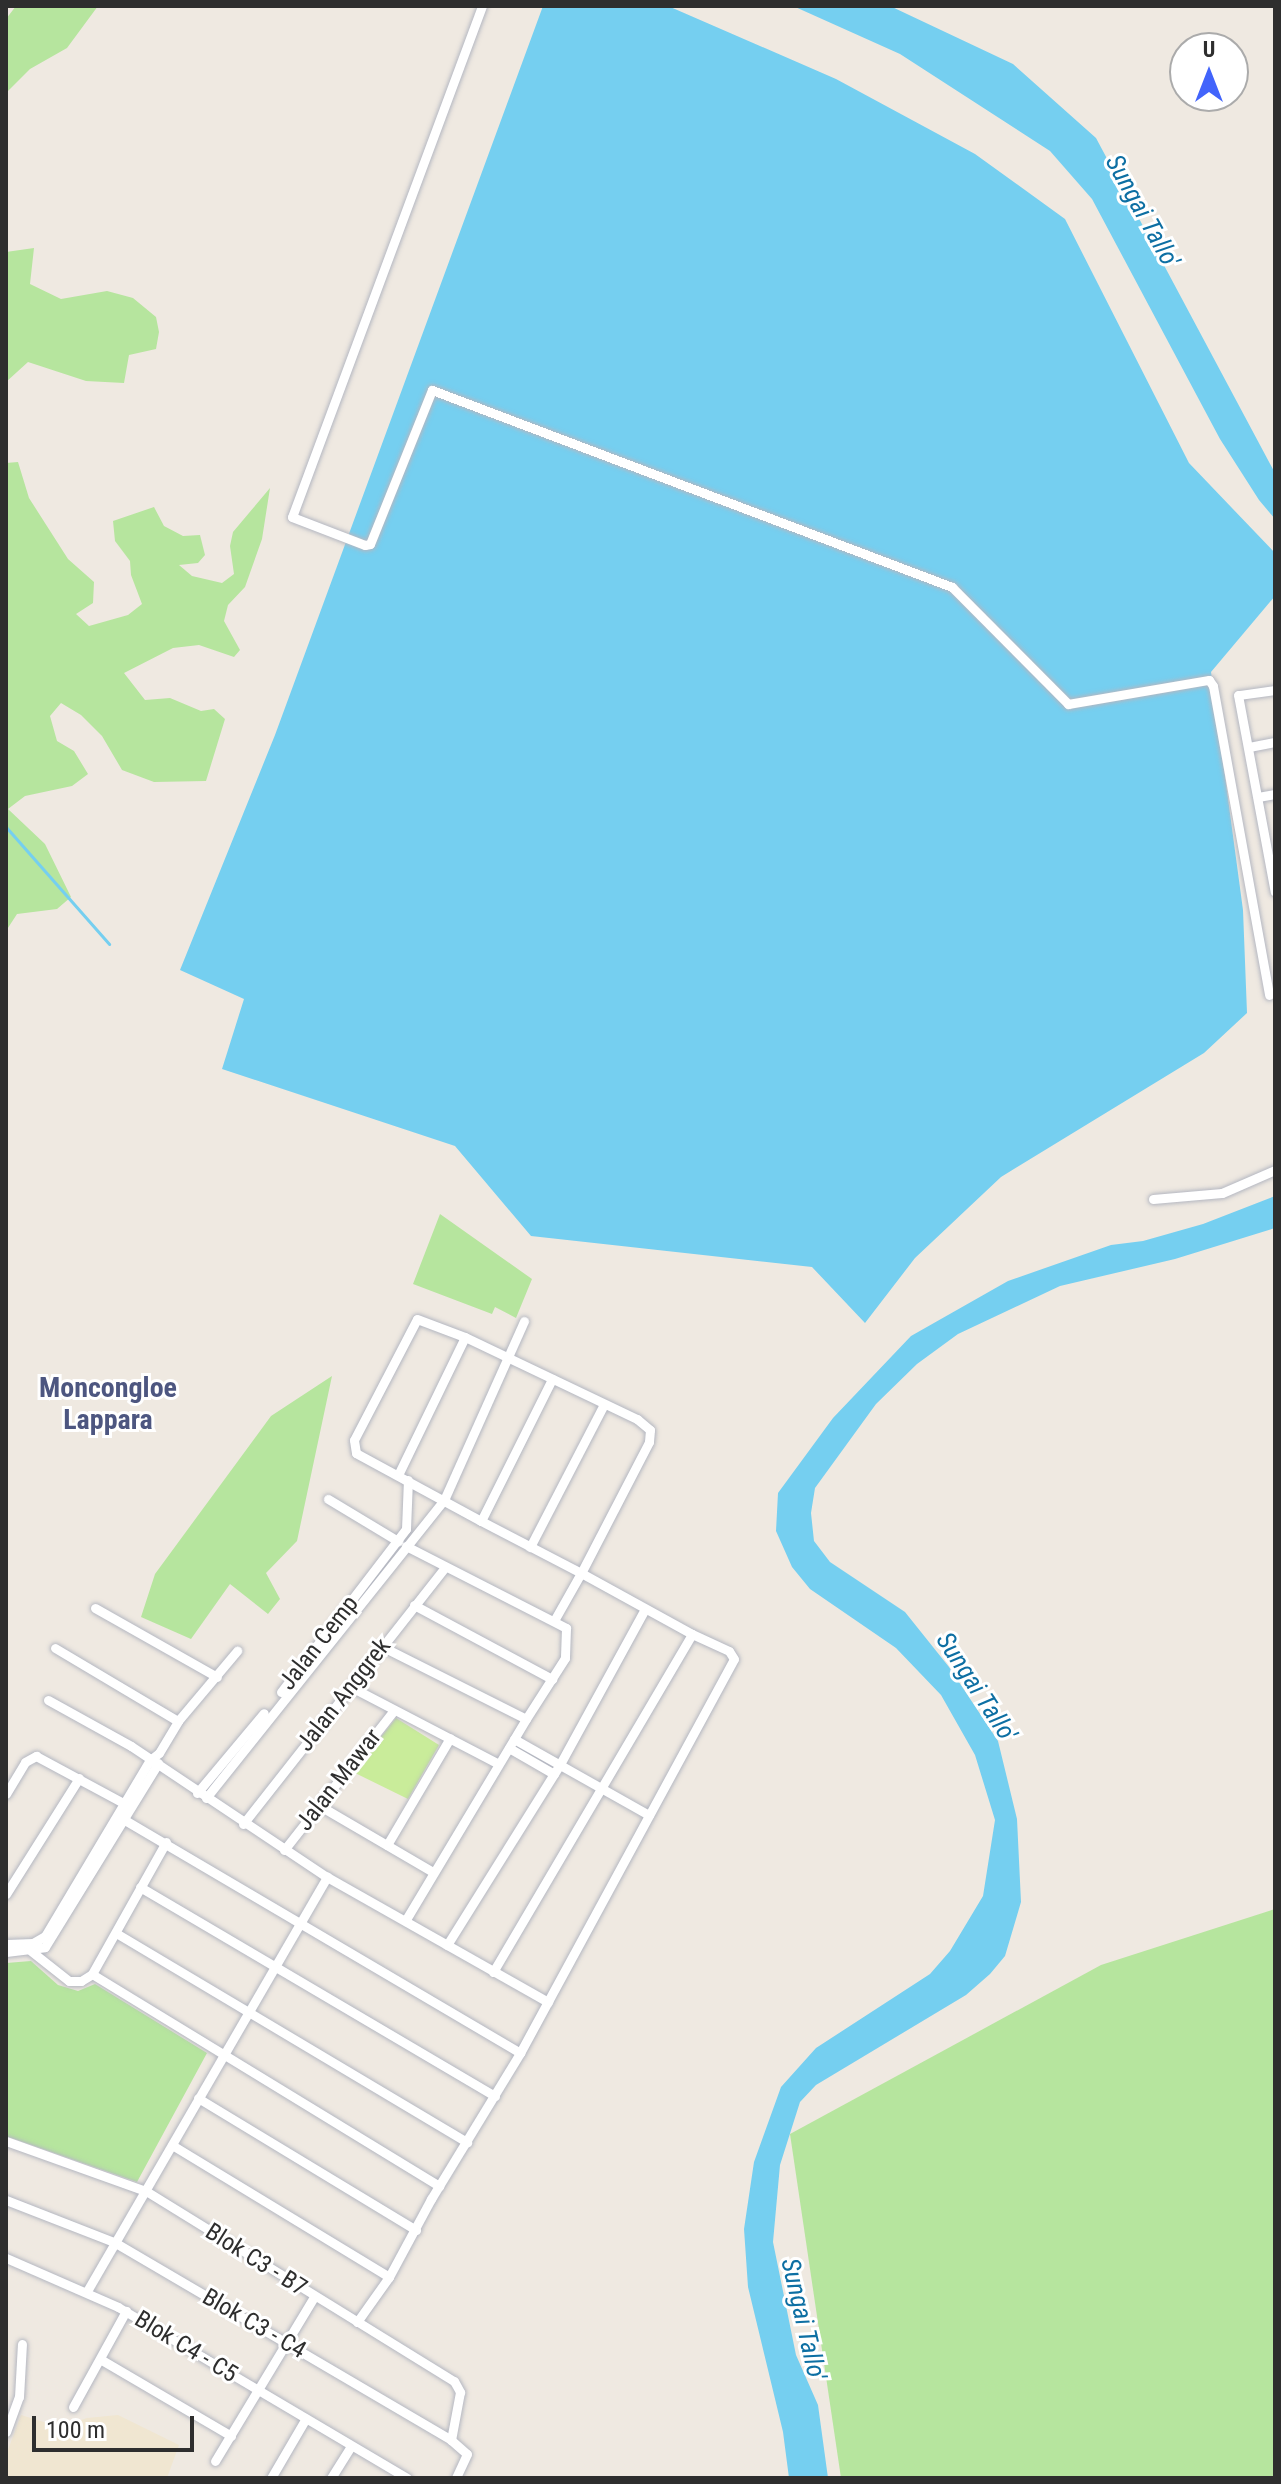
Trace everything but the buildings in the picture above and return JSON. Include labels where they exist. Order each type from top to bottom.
[{"type":"street","points":[[482,6],[292,517],[365,545],[370,544],[432,390],[952,587],[1068,704],[1209,680],[1213,686],[1269,995]]},
{"type":"street","points":[[1275,690],[1238,695],[1271,845],[1275,892]]},
{"type":"street","points":[[1249,747],[1275,742]]},
{"type":"street","points":[[1258,797],[1275,794]]},
{"type":"street","points":[[1263,959],[1274,957]]},
{"type":"street","points":[[1153,1199],[1222,1193],[1275,1170]]},
{"type":"street","points":[[357,2322],[389,2277],[439,2186],[520,2053],[733,1665],[729,1651],[692,1634],[581,1573],[356,1453],[354,1440],[414,1321],[422,1319],[465,1337],[603,1406],[644,1423],[651,1435],[581,1573],[555,1619]]},
{"type":"street","points":[[402,1544],[444,1500],[524,1321]]},
{"type":"street","points":[[398,1475],[465,1337]]},
{"type":"street","points":[[481,1521],[552,1379]]},
{"type":"street","points":[[530,1547],[603,1406]]},
{"type":"street","name":"Jalan Cemp","points":[[202,1796],[402,1544],[408,1518],[408,1480]]},
{"type":"street","points":[[328,1499],[402,1544],[555,1619],[566,1628],[568,1641],[565,1658],[497,1763],[405,1921]]},
{"type":"street","name":"Jalan Anggrek","points":[[243,1824],[445,1567]]},
{"type":"street","points":[[414,1605],[552,1679]]},
{"type":"street","points":[[95,1608],[217,1677]]},
{"type":"street","points":[[447,1945],[557,1770],[645,1609]]},
{"type":"street","points":[[493,1972],[692,1634]]},
{"type":"street","points":[[381,1646],[526,1719]]},
{"type":"street","points":[[55,1648],[178,1721]]},
{"type":"street","points":[[6,1952],[45,1947],[178,1721],[237,1651]]},
{"type":"street","points":[[351,1687],[497,1763]]},
{"type":"street","points":[[48,1700],[154,1763],[327,1877],[548,2002]]},
{"type":"street","name":"Jalan Mawar","points":[[284,1850],[394,1710]]},
{"type":"street","points":[[387,1845],[450,1738]]},
{"type":"street","points":[[512,1744],[649,1815]]},
{"type":"street","points":[[6,1794],[25,1762],[32,1757],[41,1757],[125,1804]]},
{"type":"street","points":[[6,1944],[33,1943],[45,1936],[125,1804],[154,1763]]},
{"type":"street","points":[[6,1894],[79,1778]]},
{"type":"street","points":[[320,1806],[433,1872]]},
{"type":"street","points":[[123,1819],[520,2053]]},
{"type":"street","points":[[31,1951],[69,1981],[81,1981],[92,1974],[166,1842]]},
{"type":"street","points":[[87,2291],[327,1877]]},
{"type":"street","points":[[140,1887],[495,2096]]},
{"type":"street","points":[[116,1933],[467,2142]]},
{"type":"street","points":[[92,1974],[223,2057],[439,2186]]},
{"type":"street","points":[[198,2098],[416,2230]]},
{"type":"street","name":"Blok C3 - B7","points":[[6,2141],[146,2191],[459,2387],[451,2440]]},
{"type":"street","points":[[172,2145],[389,2277]]},
{"type":"street","name":"Blok C3 - C4","points":[[6,2200],[114,2242],[451,2440]]},
{"type":"street","name":"Blok C4 - C5","points":[[6,2258],[87,2291],[126,2311],[407,2478]]},
{"type":"street","points":[[215,2461],[314,2297]]},
{"type":"street","points":[[73,2407],[126,2311]]},
{"type":"street","points":[[6,2432],[19,2397],[22,2344]]},
{"type":"street","points":[[100,2359],[231,2436]]},
{"type":"street","points":[[271,2478],[306,2418]]},
{"type":"street","points":[[451,2440],[467,2454],[456,2478]]},
{"type":"street","points":[[331,2478],[351,2446]]},
{"type":"shaded area","points":[[21,2415],[60,2427],[87,2418],[118,2415],[179,2445],[167,2478],[6,2478],[6,2455]]},
{"type":"green space","points":[[16,6],[98,6],[67,48],[30,69],[6,93],[6,19]]},
{"type":"green space","points":[[34,248],[30,284],[61,299],[107,291],[133,298],[156,317],[159,332],[156,349],[129,355],[124,383],[86,381],[28,362],[6,382],[6,252]]},
{"type":"green space","points":[[18,462],[29,498],[68,559],[94,582],[93,603],[76,614],[89,626],[128,615],[142,604],[131,575],[130,561],[115,541],[113,521],[154,507],[164,526],[183,536],[200,535],[205,555],[198,563],[179,565],[192,576],[222,583],[234,574],[230,546],[233,532],[270,488],[262,539],[245,587],[228,605],[224,621],[240,650],[234,657],[199,645],[173,648],[124,673],[145,700],[170,698],[201,711],[214,709],[225,719],[206,781],[154,782],[122,770],[102,736],[81,715],[61,703],[50,716],[57,741],[74,751],[88,774],[72,786],[25,796],[8,809],[45,844],[71,897],[57,909],[17,914],[6,931],[6,463]]},
{"type":"green space","points":[[440,1214],[532,1279],[516,1318],[495,1307],[492,1314],[413,1284]]},
{"type":"green space","points":[[332,1376],[297,1541],[266,1573],[280,1599],[268,1614],[230,1584],[191,1639],[141,1617],[155,1574],[271,1416]]},
{"type":"green space","points":[[396,1718],[439,1745],[408,1799],[353,1772]]},
{"type":"green space","points":[[1275,1909],[1275,2478],[841,2478],[790,2134],[1101,1965]]},
{"type":"green space","points":[[31,1961],[58,1985],[78,1991],[95,1984],[207,2053],[137,2182],[6,2136],[6,1963]]},
{"type":"water","points":[[543,6],[668,6],[836,79],[975,154],[1065,219],[1189,463],[1275,553],[1275,596],[1211,672],[1243,910],[1247,1013],[1204,1053],[1001,1177],[915,1258],[865,1323],[812,1267],[531,1236],[455,1146],[222,1069],[244,999],[180,970],[275,735]]},
{"type":"water","points":[[793,6],[890,6],[1013,64],[1096,138],[1275,473],[1275,519],[1259,500],[1220,439],[1092,199],[1050,151],[900,54]]},
{"type":"water","points":[[1275,1196],[1275,1228],[1175,1259],[1060,1286],[958,1334],[917,1364],[876,1404],[815,1488],[811,1513],[814,1541],[830,1562],[905,1612],[949,1667],[998,1741],[1017,1819],[1021,1902],[1005,1956],[990,1974],[966,1995],[816,2085],[800,2102],[780,2165],[773,2242],[796,2355],[818,2405],[828,2478],[789,2478],[783,2432],[748,2287],[744,2229],[754,2162],[781,2087],[816,2048],[930,1974],[950,1951],[983,1896],[995,1820],[975,1755],[941,1695],[896,1648],[810,1589],[792,1567],[776,1531],[778,1493],[833,1418],[911,1336],[1008,1281],[1111,1245],[1143,1241],[1203,1224]]},
{"type":"waterway","points":[[6,827],[109,944]]},
{"type":"district","name":"Moncongloe Lappara","points":[[108,1404]]},
{"type":"water label","name":"Sungai Tallo'","points":[[1142,211]]},
{"type":"water label","name":"Sungai Tallo'","points":[[976,1687]]},
{"type":"water label","name":"Sungai Tallo'","points":[[803,2319]]}]
